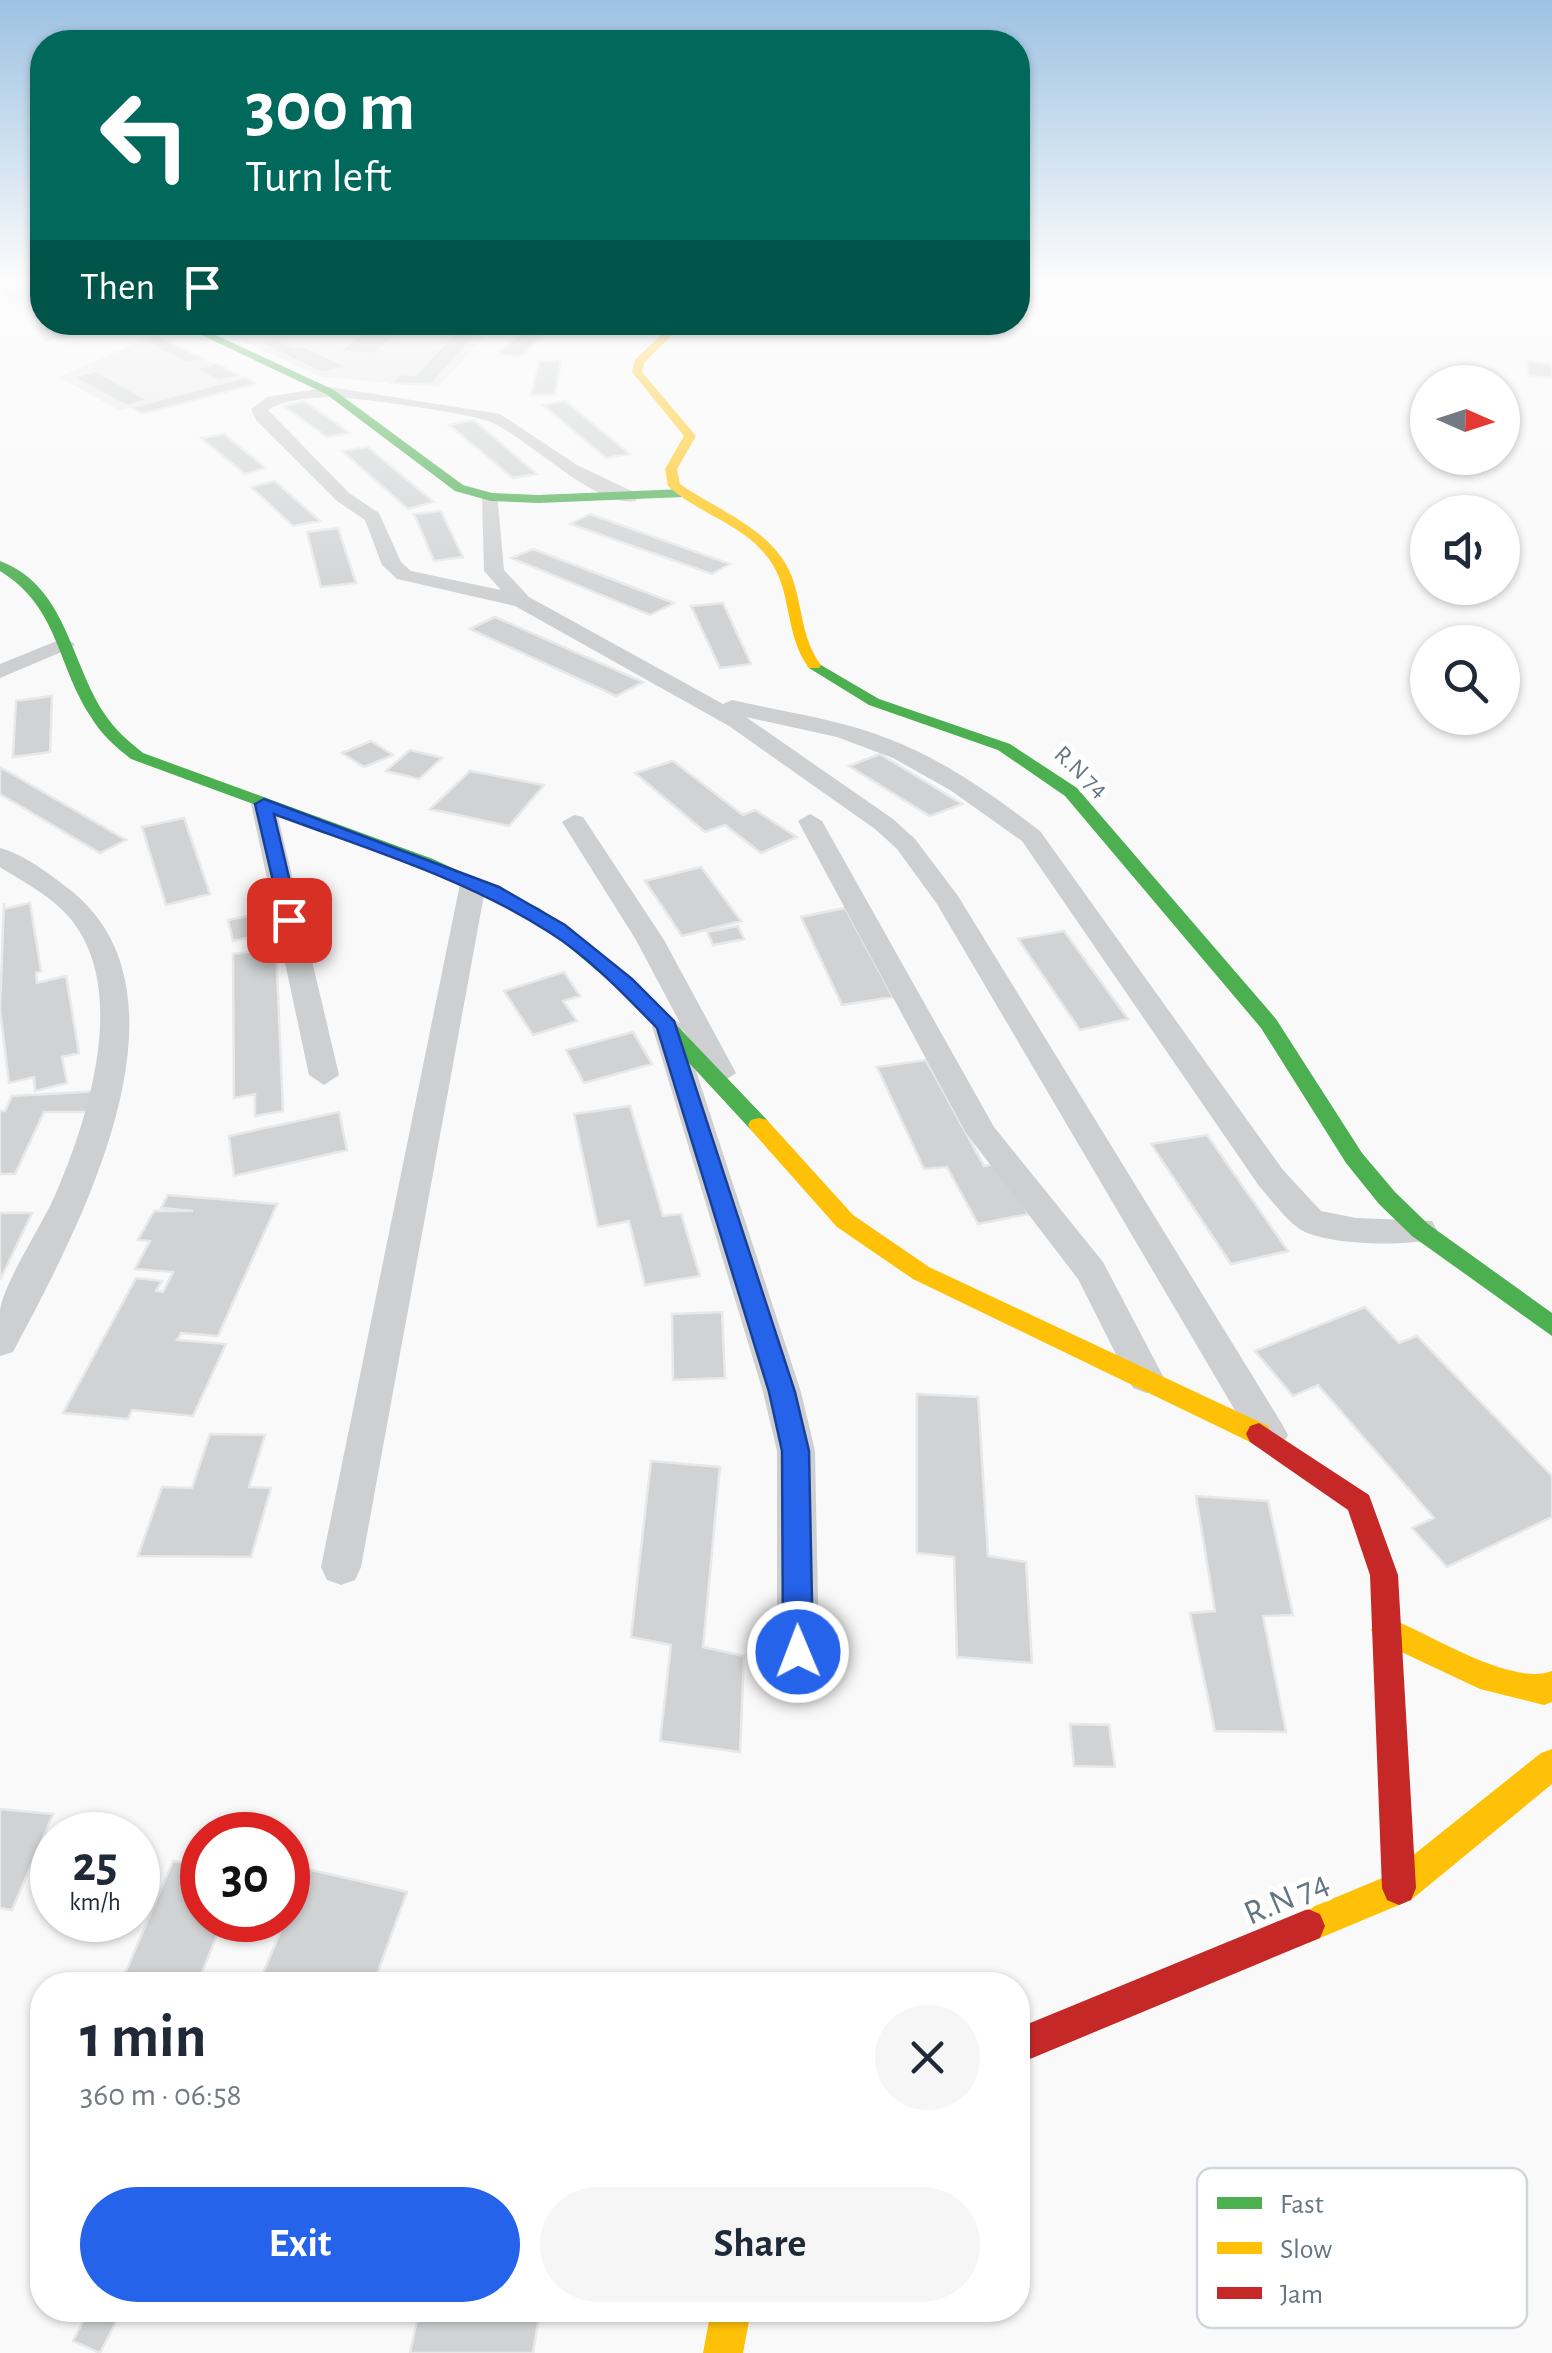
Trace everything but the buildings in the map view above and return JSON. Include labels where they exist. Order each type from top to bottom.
[{"type":"street","points":[[330,392],[460,488],[491,497],[683,493]]},
{"type":"street","points":[[630,497],[571,469],[494,417],[330,392],[273,400],[260,408],[262,417],[343,498],[373,517],[392,566],[404,575],[522,602],[703,700],[884,824],[906,844],[949,902],[1273,1442]]},
{"type":"street","points":[[653,392],[690,436],[671,469],[674,486],[683,493]]},
{"type":"street","name":"R.N 74","points":[[683,493],[768,549],[783,571],[799,644],[812,662],[841,684],[893,708],[997,744],[1032,762],[1071,792],[1227,970],[1269,1024],[1354,1158],[1420,1230],[1552,1326]]},
{"type":"street","points":[[491,497],[494,570],[522,602]]},
{"type":"street","points":[[0,565],[40,588],[86,698],[110,732],[138,756],[473,884],[559,930],[625,984],[667,1026],[845,1220],[906,1262],[1243,1422],[1360,1502],[1384,1574],[1399,1888]]},
{"type":"street","points":[[0,672],[64,644]]},
{"type":"street","points":[[703,700],[879,743],[943,774],[990,805],[1031,836],[1271,1178],[1311,1221],[1356,1230],[1420,1230]]},
{"type":"street","points":[[264,804],[324,1076]]},
{"type":"street","points":[[810,821],[982,1133],[1092,1271],[1146,1378]]},
{"type":"street","points":[[574,822],[650,940],[733,1096]]},
{"type":"street","points":[[0,856],[47,886],[90,924],[108,971],[116,1027],[106,1088],[76,1193],[0,1342]]},
{"type":"street","points":[[341,1567],[473,884]]},
{"type":"street","points":[[667,1026],[782,1392],[796,1451],[798,1652]]},
{"type":"street","points":[[1386,1630],[1492,1679],[1544,1691],[1552,1685]]},
{"type":"street","name":"R.N 74","points":[[1030,2041],[1399,1888],[1552,1764]]},
{"type":"street","points":[[723,2353],[729,2322]]},
{"type":"shaded area","points":[[86,392],[226,392],[142,414],[132,407],[120,411]]},
{"type":"traffic: fast","points":[[330,392],[459,488],[491,497],[539,499],[683,493]]},
{"type":"traffic: fast","points":[[0,565],[26,581],[45,603],[95,712],[113,737],[137,756],[427,862],[532,912],[569,937],[637,995],[759,1125]]},
{"type":"traffic: fast","points":[[814,665],[874,702],[1004,747],[1071,792],[1269,1024],[1354,1158],[1387,1198],[1420,1230],[1552,1326]]},
{"type":"traffic: slow","points":[[653,392],[690,436],[671,469],[674,486],[749,533],[774,556],[787,583],[801,643],[814,665]]},
{"type":"traffic: slow","points":[[759,1125],[845,1221],[921,1273],[1259,1434]]},
{"type":"traffic: slow","points":[[1386,1630],[1491,1679],[1544,1691],[1552,1685]]},
{"type":"traffic: slow","points":[[1308,1926],[1399,1888],[1552,1764]]},
{"type":"traffic: slow","points":[[723,2353],[729,2322]]},
{"type":"traffic: jam","points":[[1259,1434],[1359,1503],[1384,1575],[1399,1888]]},
{"type":"traffic: jam","points":[[1030,2041],[1308,1926]]},
{"type":"route","points":[[289,920],[264,804],[492,891],[559,930],[625,984],[667,1026],[782,1392],[796,1451],[798,1652]]}]
